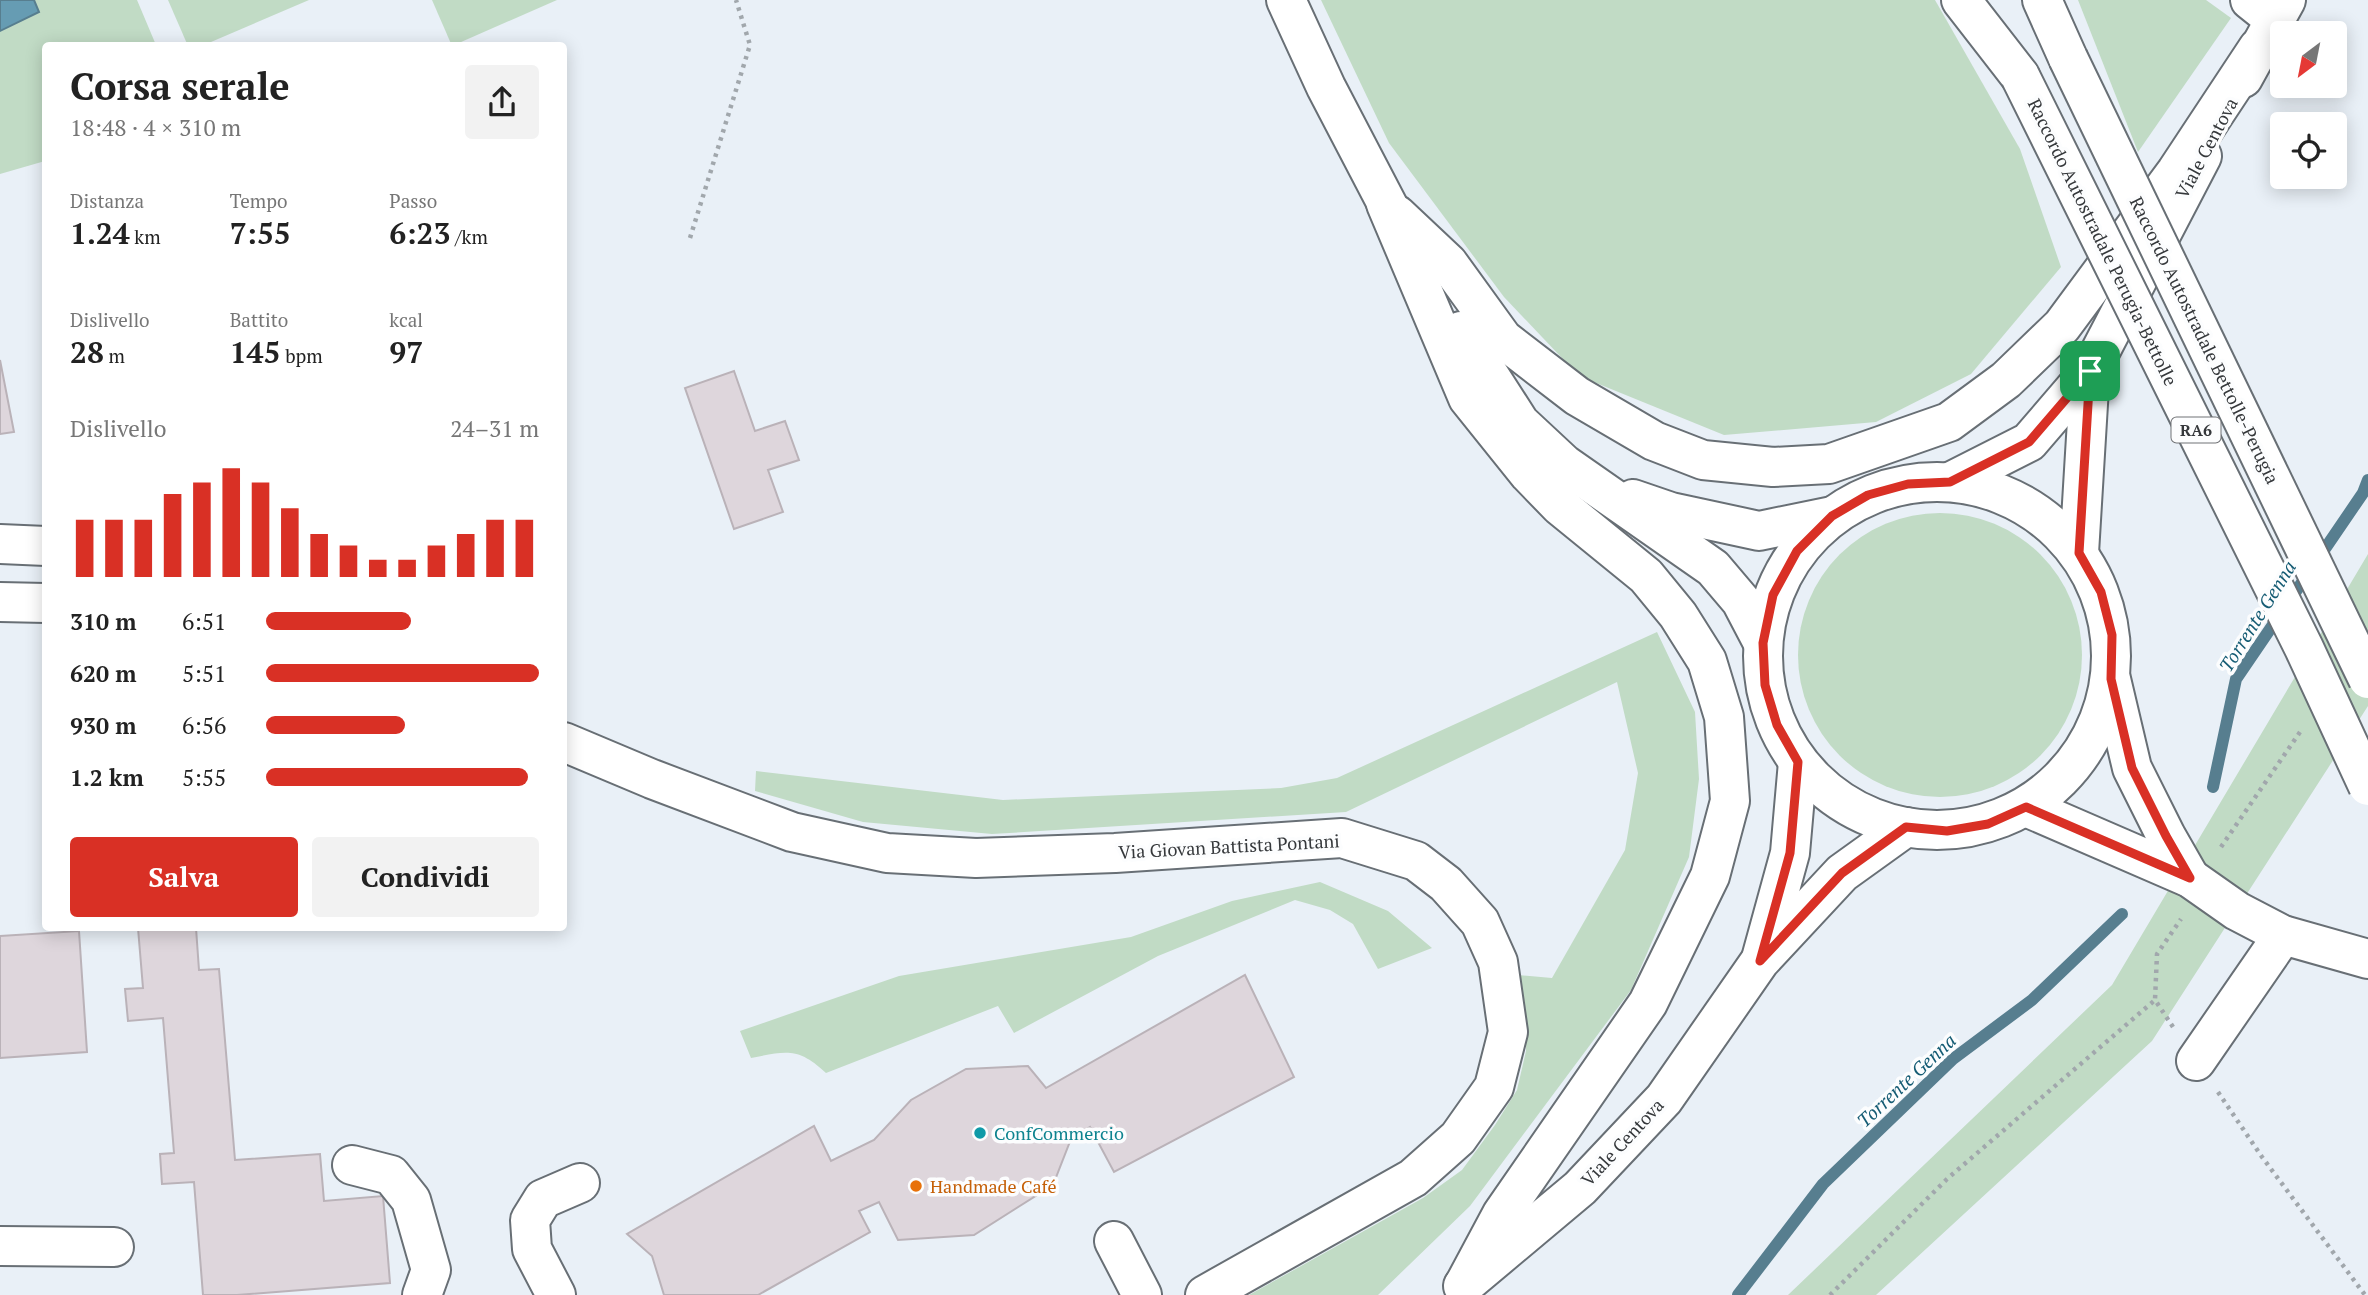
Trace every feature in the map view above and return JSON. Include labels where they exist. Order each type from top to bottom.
[{"type":"main road","points":[[1286,0],[1326,87],[1386,204],[1482,366],[1520,423],[1564,464],[1713,568],[1741,601],[1763,643]]},
{"type":"main road","points":[[1961,0],[2020,76]]},
{"type":"main road","name":"Raccordo Autostradale Perugia-Bettolle","points":[[1985,0],[2020,76],[2304,648],[2368,786]]},
{"type":"main road","name":"Raccordo Autostradale Bettolle-Perugia","points":[[2047,7],[2068,58],[2368,679]]},
{"type":"main road","points":[[1386,204],[1448,262],[1503,339],[1577,396],[1654,441],[1703,460],[1773,467],[1829,464],[1949,422],[2006,380],[2062,326],[2176,172],[2267,17]]},
{"type":"main road","name":"Viale Centova","points":[[2090,371],[2267,17]]},
{"type":"main road","points":[[1386,204],[1468,398],[1529,474],[1560,506],[1646,576],[1678,615],[1707,661],[1724,717],[1730,801],[1710,876],[1648,1003],[1502,1214],[1458,1290]]},
{"type":"main road","points":[[1950,482],[2029,442],[2090,371]]},
{"type":"main road","points":[[2079,553],[2090,371]]},
{"type":"main road","points":[[2111,679],[2096,730],[2068,773],[2026,807],[1988,824],[1947,831],[1906,827],[1865,815],[1828,792],[1798,762],[1777,725],[1765,685],[1763,643],[1773,595],[1797,551],[1832,516],[1868,495],[1908,484],[1950,482],[1999,492],[2043,517],[2079,553],[2101,592],[2112,635],[2111,679],[2132,768],[2166,836],[2188,895]]},
{"type":"main road","points":[[1601,489],[1671,512],[1759,531],[1832,516]]},
{"type":"main road","points":[[0,544],[42,546]]},
{"type":"main road","points":[[0,602],[42,603]]},
{"type":"main road","name":"Via Giovan Battista Pontani","points":[[567,743],[792,832],[887,853],[976,858],[1342,838],[1416,861],[1446,884],[1480,922],[1498,961],[1508,1032],[1494,1087],[1458,1138],[1413,1178],[1205,1295]]},
{"type":"main road","points":[[1760,961],[1790,853],[1798,762]]},
{"type":"main road","points":[[2026,807],[2188,895],[2238,911],[2283,935],[2368,959]]},
{"type":"main road","points":[[1760,961],[1842,873],[1906,827]]},
{"type":"main road","points":[[2196,1061],[2283,935]]},
{"type":"main road","name":"Viale Centova","points":[[1458,1290],[1580,1188],[1664,1099],[1760,961]]},
{"type":"main road","points":[[352,1165],[391,1175],[411,1200],[431,1270],[422,1295]]},
{"type":"main road","points":[[556,1295],[532,1249],[530,1220],[543,1199],[580,1183]]},
{"type":"main road","points":[[1114,1241],[1142,1295]]},
{"type":"main road","points":[[0,1246],[114,1247]]},
{"type":"path","points":[[690,238],[750,45],[736,0]]},
{"type":"path","points":[[2221,847],[2303,728]]},
{"type":"path","points":[[1830,1295],[1947,1179],[2155,1000],[2157,954],[2188,895]]},
{"type":"path","points":[[2196,1061],[2262,1157],[2365,1295]]},
{"type":"green space","points":[[34,0],[137,0],[155,42],[42,42],[42,162],[0,174],[0,31],[39,12]]},
{"type":"green space","points":[[168,0],[309,0],[211,42],[186,42]]},
{"type":"green space","points":[[432,0],[557,0],[461,42],[450,42]]},
{"type":"green space","points":[[1321,0],[1935,0],[2020,149],[2061,267],[1971,374],[1876,422],[1724,435],[1579,376],[1504,297],[1389,143]]},
{"type":"green space","points":[[2078,0],[2206,0],[2231,18],[2138,152]]},
{"type":"green space","points":[[1926,513],[1954,513],[1981,519],[2007,530],[2041,554],[2058,576],[2071,601],[2080,627],[2080,683],[2071,709],[2058,734],[2041,756],[2007,780],[1981,791],[1954,797],[1926,797],[1899,791],[1873,780],[1839,756],[1815,722],[1804,696],[1798,669],[1798,641],[1804,614],[1815,588],[1839,554],[1873,530],[1899,519]]},
{"type":"green space","points":[[2368,554],[2368,706],[2152,1041],[1876,1295],[1788,1295],[2112,985]]},
{"type":"green space","points":[[1657,632],[1695,712],[1699,779],[1689,857],[1631,990],[1470,1206],[1378,1295],[1249,1295],[1423,1198],[1462,1170],[1517,1090],[1526,1051],[1525,1008],[1518,975],[1552,978],[1625,850],[1638,773],[1617,682],[1346,812],[992,834],[863,822],[755,791],[756,771],[1003,800],[1281,788],[1337,778]]},
{"type":"green space","points":[[1320,882],[1388,911],[1432,948],[1378,969],[1353,924],[1330,910],[1295,900],[1158,956],[1014,1033],[998,1006],[826,1073],[808,1059],[792,1053],[751,1058],[740,1031],[899,976],[1131,937],[1232,901]]},
{"type":"water","points":[[0,0],[34,0],[39,12],[0,31]]},
{"type":"building","points":[[0,360],[14,432],[0,434]]},
{"type":"building","points":[[734,371],[755,431],[785,421],[799,460],[768,470],[783,512],[734,529],[685,388]]},
{"type":"building","points":[[79,931],[87,1052],[0,1058],[0,936]]},
{"type":"building","points":[[138,931],[196,931],[199,970],[219,969],[235,1160],[320,1154],[324,1201],[383,1196],[390,1283],[237,1295],[203,1295],[194,1182],[162,1184],[160,1154],[174,1153],[163,1018],[128,1021],[125,989],[143,988]]},
{"type":"building","name":"ConfCommercio","points":[[1245,975],[1294,1077],[1114,1172],[1090,1127],[1071,1139],[1053,1185],[974,1235],[898,1240],[879,1202],[859,1211],[870,1232],[758,1295],[664,1295],[652,1256],[627,1234],[814,1126],[831,1161],[874,1140],[911,1100],[966,1069],[1028,1066],[1046,1088]]},
{"type":"waterway","name":"Torrente Genna","points":[[2213,787],[2236,679],[2363,493],[2368,480]]},
{"type":"waterway","name":"Torrente Genna","points":[[1738,1295],[1823,1184],[1953,1059],[2032,1000],[2122,914]]},
{"type":"place","name":"ConfCommercio","points":[[980,1133]]},
{"type":"place","name":"Handmade Café","points":[[916,1186]]},
{"type":"route","points":[[2090,371],[2079,553],[2101,592],[2112,635],[2111,679],[2132,768],[2190,878],[2026,807],[1988,824],[1947,831],[1906,827],[1842,873],[1760,961],[1790,853],[1798,762],[1777,725],[1765,685],[1763,643],[1773,595],[1797,551],[1832,516],[1868,495],[1908,484],[1950,482],[2029,442],[2090,371]]}]
